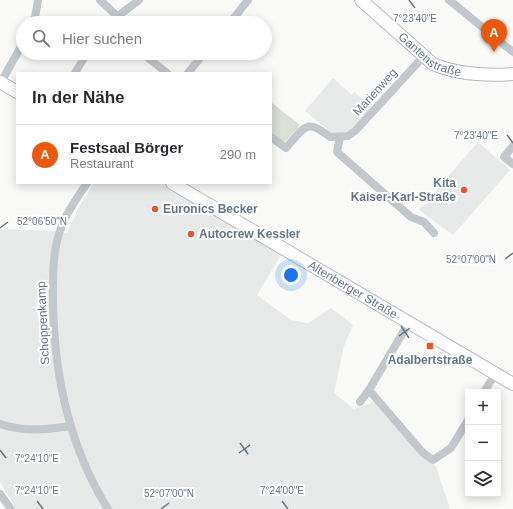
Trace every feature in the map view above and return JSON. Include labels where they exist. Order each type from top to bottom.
[{"type":"main road","name":"Gantenstraße","points":[[361,0],[423,57],[444,69],[469,74],[513,74]]},
{"type":"main road","points":[[0,82],[16,91]]},
{"type":"main road","name":"Altenberger Straße","points":[[174,184],[408,324],[513,384]]},
{"type":"street","points":[[35,16],[38,0]]},
{"type":"street","points":[[100,0],[118,16],[140,0]]},
{"type":"street","points":[[235,16],[248,0]]},
{"type":"street","points":[[449,0],[513,52]]},
{"type":"street","points":[[0,82],[16,54]]},
{"type":"street","name":"Marienweg","points":[[340,137],[348,136],[355,131],[423,57]]},
{"type":"street","points":[[76,72],[82,60]]},
{"type":"street","points":[[151,60],[166,72]]},
{"type":"street","points":[[189,72],[198,60]]},
{"type":"street","points":[[272,138],[286,148],[305,127],[310,126],[317,127],[330,138],[340,137],[337,152],[411,217],[424,222],[434,233]]},
{"type":"street","points":[[513,146],[504,157],[513,164]]},
{"type":"street","name":"Schoppenkamp","points":[[86,184],[61,227],[55,250],[53,276],[53,320],[58,372],[71,426],[89,472],[108,509]]},
{"type":"street","points":[[360,402],[369,390],[408,324]]},
{"type":"street","points":[[486,389],[495,374]]},
{"type":"street","points":[[369,390],[423,453],[434,460],[451,448],[465,425]]},
{"type":"street","points":[[0,424],[15,428],[38,430],[71,426]]},
{"type":"street","points":[[1,498],[10,509]]},
{"type":"shaded area","points":[[333,78],[352,95],[354,92],[372,107],[348,132],[333,134],[305,111]]},
{"type":"shaded area","points":[[272,103],[300,125],[286,141],[282,141],[272,134]]},
{"type":"shaded area","name":"Kita Kaiser-Karl-Straße","points":[[478,142],[510,170],[453,235],[419,210]]},
{"type":"shaded area","points":[[93,184],[172,184],[284,250],[257,295],[291,320],[308,323],[331,308],[353,325],[344,346],[334,393],[354,409],[369,404],[373,401],[392,411],[436,467],[450,509],[16,509],[0,482],[0,229],[55,231],[67,233],[79,207]]},
{"type":"place","name":"Festsaal Börger","points":[[494,52]]},
{"type":"place","name":"Kita Kaiser-Karl-Straße","points":[[464,190]]},
{"type":"place","name":"Euronics Becker","points":[[155,209]]},
{"type":"place","name":"Autocrew Kessler","points":[[191,234]]},
{"type":"place","name":"Adalbertstraße","points":[[430,346]]}]
